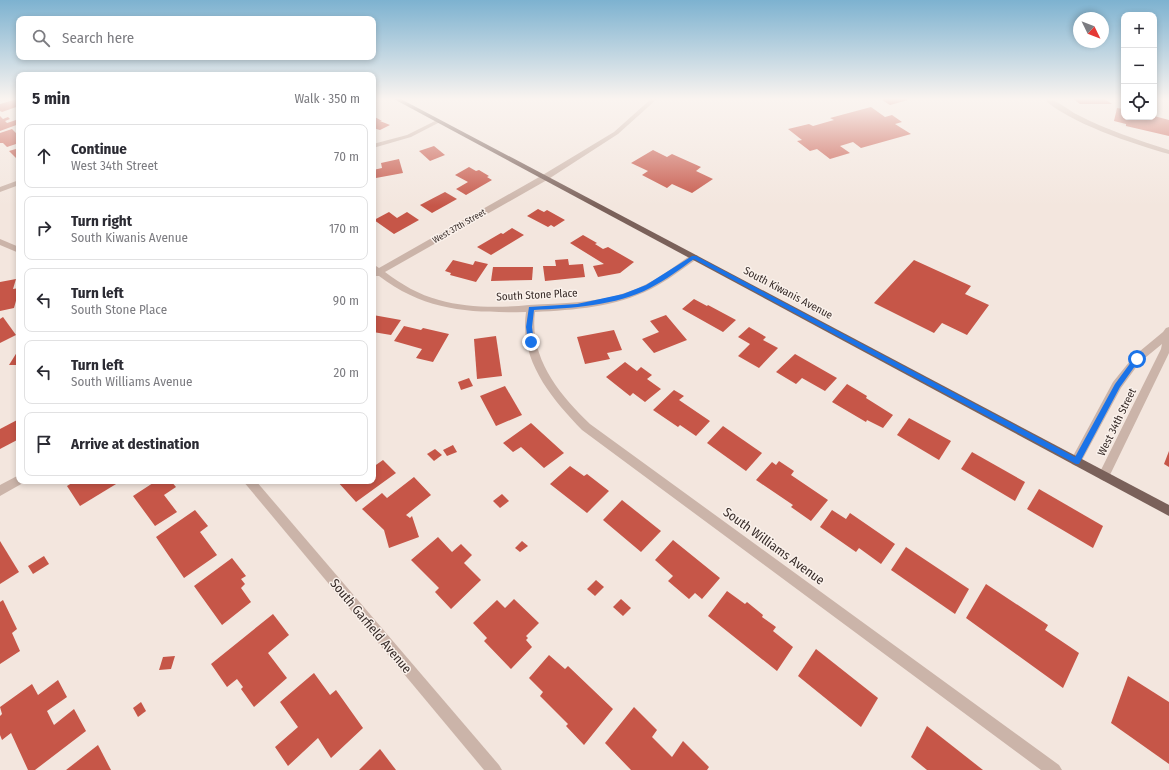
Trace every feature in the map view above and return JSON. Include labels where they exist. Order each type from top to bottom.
[{"type":"main road","name":"South Kiwanis Avenue","points":[[463,134],[1169,511]]},
{"type":"street","points":[[376,145],[400,140],[412,134]]},
{"type":"street","name":"West 37th Street","points":[[376,270],[544,178],[615,134]]},
{"type":"street","points":[[1116,134],[1169,152]]},
{"type":"street","points":[[0,190],[16,183]]},
{"type":"street","points":[[0,242],[16,249]]},
{"type":"street","name":"South Stone Place","points":[[376,272],[409,292],[425,299],[448,306],[491,310],[577,306],[624,296],[648,287],[694,257]]},
{"type":"street","name":"South Williams Avenue","points":[[531,308],[529,327],[531,342],[538,364],[549,385],[565,406],[586,427],[1054,770]]},
{"type":"street","name":"West 34th Street","points":[[1076,461],[1117,385],[1137,359],[1168,332]]},
{"type":"street","name":"West 34th Street","points":[[1104,476],[1166,349],[1168,332]]},
{"type":"street","points":[[0,491],[16,482]]},
{"type":"street","name":"South Garfield Avenue","points":[[252,484],[494,770]]},
{"type":"building","points":[[0,134],[16,134],[16,144],[7,147],[3,143],[0,143]]},
{"type":"building","points":[[794,134],[911,134],[861,148],[853,142],[840,146],[850,153],[830,159],[817,149],[810,151],[797,141],[802,140]]},
{"type":"building","points":[[434,146],[445,155],[430,161],[419,151]]},
{"type":"building","points":[[16,149],[16,158],[9,151]]},
{"type":"building","points":[[653,150],[667,157],[672,154],[701,167],[696,171],[713,179],[692,193],[672,184],[667,188],[642,175],[648,171],[631,163]]},
{"type":"building","points":[[399,159],[403,173],[376,178],[376,169],[382,168],[381,163]]},
{"type":"building","points":[[469,167],[476,171],[479,170],[489,176],[487,177],[492,180],[466,195],[456,189],[468,182],[455,175]]},
{"type":"building","points":[[445,192],[457,199],[432,213],[420,205]]},
{"type":"building","points":[[538,209],[544,212],[547,210],[565,220],[554,227],[551,225],[548,227],[527,216]]},
{"type":"building","points":[[389,212],[397,218],[407,212],[419,220],[394,234],[376,221],[376,219]]},
{"type":"building","points":[[512,228],[524,235],[491,255],[477,247],[501,233],[503,234]]},
{"type":"building","points":[[583,235],[597,243],[595,244],[603,249],[608,247],[634,262],[620,273],[598,277],[593,266],[604,264],[570,243]]},
{"type":"building","points":[[568,259],[569,265],[583,264],[585,277],[545,281],[543,266],[556,266],[555,260]]},
{"type":"building","points":[[453,260],[473,265],[475,261],[488,264],[476,282],[450,275],[451,273],[445,271]]},
{"type":"building","points":[[914,260],[971,286],[965,294],[989,305],[967,335],[942,323],[934,333],[874,303]]},
{"type":"building","points":[[493,267],[533,267],[532,280],[491,281]]},
{"type":"building","points":[[16,279],[13,289],[16,288],[16,301],[14,308],[0,311],[0,282]]},
{"type":"building","points":[[694,299],[736,320],[723,332],[682,309]]},
{"type":"building","points":[[666,315],[687,340],[654,353],[642,339],[659,332],[650,321]]},
{"type":"building","points":[[376,316],[401,320],[391,335],[376,332]]},
{"type":"building","points":[[3,317],[16,335],[0,343],[0,319]]},
{"type":"building","points":[[404,326],[421,330],[423,328],[449,334],[433,362],[416,358],[422,349],[394,341]]},
{"type":"building","points":[[749,327],[766,337],[763,340],[778,348],[759,368],[738,356],[750,344],[738,337]]},
{"type":"building","points":[[614,330],[622,350],[607,353],[610,359],[585,364],[577,337]]},
{"type":"building","points":[[496,336],[502,376],[477,379],[474,339]]},
{"type":"building","points":[[16,354],[16,365],[9,365]]},
{"type":"building","points":[[795,354],[837,378],[825,391],[802,378],[796,384],[776,372]]},
{"type":"building","points":[[625,362],[637,371],[641,367],[652,375],[647,379],[661,389],[645,402],[633,393],[630,396],[606,377]]},
{"type":"building","points":[[469,378],[473,386],[461,390],[458,382]]},
{"type":"building","points":[[847,384],[867,396],[866,398],[893,415],[883,428],[867,420],[866,422],[832,402]]},
{"type":"building","points":[[505,386],[522,415],[496,426],[480,396]]},
{"type":"building","points":[[674,390],[684,396],[679,400],[710,421],[696,436],[680,425],[678,427],[653,410]]},
{"type":"building","points":[[909,418],[951,441],[939,460],[897,435]]},
{"type":"building","points":[[16,421],[16,441],[0,449],[0,429]]},
{"type":"building","points":[[531,423],[564,453],[544,468],[521,447],[513,452],[503,443]]},
{"type":"building","points":[[723,426],[762,453],[746,471],[707,443]]},
{"type":"building","points":[[453,445],[457,452],[447,456],[443,450]]},
{"type":"building","points":[[435,449],[442,455],[434,461],[427,454]]},
{"type":"building","points":[[1169,451],[1169,467],[1164,464]]},
{"type":"building","points":[[972,452],[1025,482],[1015,501],[961,469]]},
{"type":"building","points":[[383,460],[396,473],[356,502],[340,484],[376,484],[376,465]]},
{"type":"building","points":[[779,461],[794,471],[791,475],[828,500],[811,521],[791,507],[793,505],[756,480],[772,462],[776,465]]},
{"type":"building","points":[[570,466],[584,476],[587,474],[609,491],[587,513],[550,484]]},
{"type":"building","points":[[414,477],[431,495],[406,515],[410,518],[412,516],[419,537],[389,548],[384,530],[362,509],[382,493],[387,498]]},
{"type":"building","points":[[70,484],[116,484],[80,506],[67,486]]},
{"type":"building","points":[[151,484],[174,484],[176,487],[164,495],[177,512],[155,526],[133,496]]},
{"type":"building","points":[[1039,489],[1103,526],[1093,548],[1027,509]]},
{"type":"building","points":[[502,494],[509,501],[500,508],[493,501]]},
{"type":"building","points":[[622,500],[661,531],[641,552],[603,520]]},
{"type":"building","points":[[195,510],[208,526],[200,532],[217,555],[184,578],[156,537]]},
{"type":"building","points":[[832,510],[846,519],[850,513],[895,544],[881,564],[859,548],[856,552],[820,527]]},
{"type":"building","points":[[438,537],[452,552],[461,544],[472,555],[464,563],[481,580],[451,609],[435,592],[439,588],[411,560]]},
{"type":"building","points":[[673,540],[720,578],[702,599],[695,593],[689,599],[668,581],[673,576],[655,560]]},
{"type":"building","points":[[0,541],[19,572],[0,584]]},
{"type":"building","points":[[522,541],[528,546],[520,552],[515,548]]},
{"type":"building","points":[[906,547],[969,589],[955,614],[891,570]]},
{"type":"building","points":[[44,556],[49,564],[33,574],[28,566]]},
{"type":"building","points":[[232,558],[246,576],[241,579],[245,584],[241,588],[251,602],[222,625],[194,586]]},
{"type":"building","points":[[596,580],[604,587],[595,596],[587,589]]},
{"type":"building","points":[[986,584],[1048,625],[1045,630],[1079,653],[1063,688],[966,618]]},
{"type":"building","points":[[727,591],[745,604],[747,602],[763,615],[762,617],[776,627],[773,631],[793,647],[777,671],[708,616]]},
{"type":"building","points":[[514,599],[539,623],[526,636],[528,638],[526,640],[532,647],[511,669],[484,641],[487,638],[473,623],[497,600],[505,608]]},
{"type":"building","points":[[621,599],[631,608],[623,616],[613,607]]},
{"type":"building","points":[[3,600],[17,629],[12,633],[20,651],[0,664],[0,602]]},
{"type":"building","points":[[273,614],[289,635],[268,653],[287,678],[254,707],[241,689],[243,687],[237,679],[227,687],[211,664]]},
{"type":"building","points":[[816,649],[878,698],[861,727],[798,676]]},
{"type":"building","points":[[549,655],[565,669],[568,666],[613,709],[584,745],[566,726],[568,724],[540,696],[543,692],[529,678]]},
{"type":"building","points":[[175,656],[171,669],[159,670],[163,657]]},
{"type":"building","points":[[314,673],[330,695],[336,690],[363,728],[331,758],[318,738],[288,766],[275,747],[298,727],[280,702]]},
{"type":"building","points":[[1128,676],[1169,702],[1169,764],[1111,723]]},
{"type":"building","points":[[58,680],[67,697],[47,711],[54,725],[74,709],[86,731],[35,770],[28,770],[11,733],[2,740],[0,735],[0,716],[2,714],[0,707],[32,684],[38,695]]},
{"type":"building","points":[[141,702],[146,711],[138,717],[133,708]]},
{"type":"building","points":[[634,707],[657,730],[652,737],[672,757],[683,741],[709,767],[707,770],[631,770],[605,743]]},
{"type":"building","points":[[927,726],[983,770],[927,770],[911,757]]},
{"type":"building","points":[[98,745],[111,770],[66,770]]},
{"type":"building","points":[[380,749],[396,770],[359,770]]},
{"type":"route","points":[[531,342],[529,327],[531,308],[577,306],[607,301],[624,296],[648,287],[694,257],[1076,461],[1117,385],[1137,359]]}]
